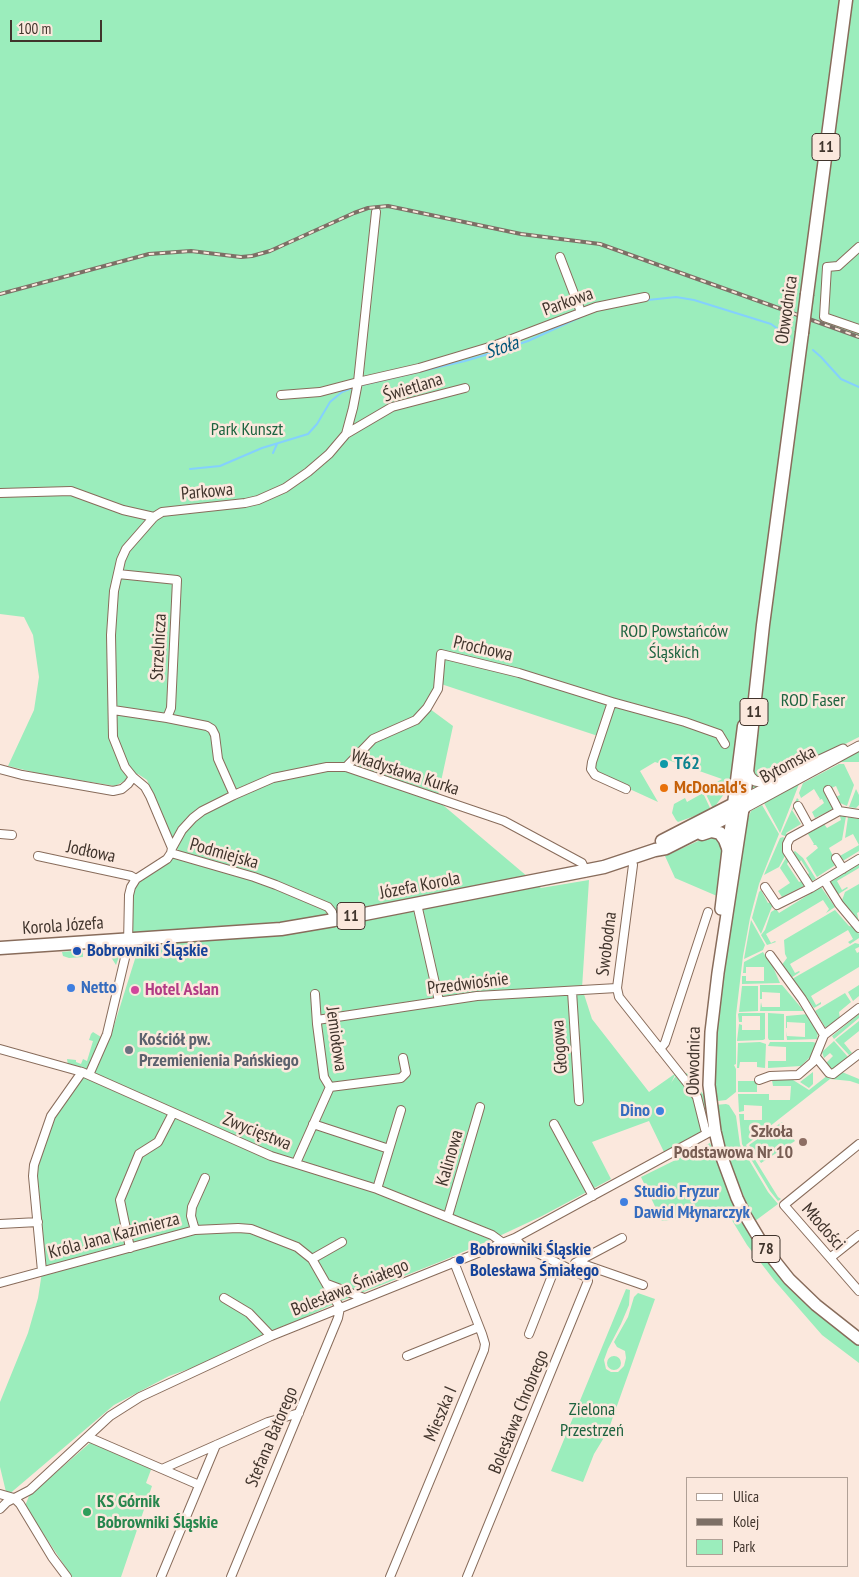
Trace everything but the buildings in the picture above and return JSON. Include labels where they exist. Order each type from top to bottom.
[{"type":"highway","name":"Obwodnica","points":[[738,807],[747,769],[763,625],[846,0]]},
{"type":"highway","name":"Obwodnica","points":[[738,807],[748,698],[763,625]]},
{"type":"highway","name":"Józefa Korola","points":[[128,940],[281,929],[586,872],[666,848],[697,834],[738,807]]},
{"type":"highway","name":"Józefa Korola","points":[[655,850],[662,841],[738,807]]},
{"type":"highway","points":[[697,834],[711,831],[717,832],[723,836],[728,848]]},
{"type":"highway","name":"Korola Józefa","points":[[0,948],[128,940]]},
{"type":"main road","name":"Obwodnica","points":[[718,973],[722,902],[728,848],[738,807]]},
{"type":"main road","name":"Obwodnica","points":[[738,807],[709,1057],[712,1132],[737,1198],[766,1250],[789,1279],[816,1305],[859,1339]]},
{"type":"street","name":"Parkowa","points":[[0,493],[46,490],[70,491],[123,510],[154,517],[162,512],[258,500],[285,488],[308,472],[329,454],[346,434],[354,408],[376,212]]},
{"type":"street","points":[[859,248],[838,266],[827,267],[824,317],[859,329]]},
{"type":"street","points":[[560,257],[582,312]]},
{"type":"street","name":"Parkowa","points":[[281,395],[320,392],[420,368],[496,345],[582,312],[614,302],[645,297]]},
{"type":"street","name":"Świetlana","points":[[346,434],[392,407],[465,388]]},
{"type":"street","points":[[0,769],[22,775],[113,791],[122,789],[133,777],[125,767],[113,737],[111,635],[114,591],[121,560],[126,549],[154,517]]},
{"type":"street","name":"Strzelnicza","points":[[118,574],[177,580],[171,708],[167,718]]},
{"type":"street","name":"Prochowa","points":[[346,767],[373,740],[416,720],[427,708],[438,689],[441,654],[519,673],[719,734],[725,744]]},
{"type":"street","points":[[612,702],[591,769],[595,775],[626,789]]},
{"type":"street","points":[[112,710],[167,718],[207,726],[212,729],[215,735],[218,759],[234,795]]},
{"type":"street","name":"Bytomska","points":[[738,807],[859,744]]},
{"type":"street","name":"Bytomska","points":[[738,807],[772,784],[811,764],[859,744]]},
{"type":"street","name":"Władysława Kurka","points":[[172,851],[182,830],[202,812],[234,795],[273,778],[327,767],[346,767],[504,821],[582,864],[586,872]]},
{"type":"street","points":[[747,769],[755,781],[772,784]]},
{"type":"street","name":"Podmiejska","points":[[133,777],[145,787],[150,796],[172,851],[254,877],[328,907],[332,912],[334,920]]},
{"type":"street","points":[[828,790],[839,811]]},
{"type":"street","points":[[798,806],[809,826]]},
{"type":"street","points":[[811,888],[790,856],[787,844],[790,838],[839,811],[859,814]]},
{"type":"street","points":[[165,830],[182,830]]},
{"type":"street","points":[[0,834],[12,835]]},
{"type":"street","points":[[42,1271],[33,1176],[34,1165],[51,1116],[85,1074],[107,1034],[128,940],[131,887],[136,879],[167,859],[172,851]]},
{"type":"street","name":"Jodłowa","points":[[38,856],[132,876],[136,879]]},
{"type":"street","points":[[836,858],[842,869]]},
{"type":"street","name":"Swobodna","points":[[631,859],[633,867],[617,988],[619,997],[697,1097],[704,1129],[712,1132]]},
{"type":"street","points":[[765,887],[777,905],[811,888],[859,859]]},
{"type":"street","points":[[824,880],[839,904],[859,928]]},
{"type":"street","points":[[417,904],[439,1001]]},
{"type":"street","points":[[660,1049],[665,1043],[708,912]]},
{"type":"street","points":[[770,955],[802,999],[824,1035]]},
{"type":"street","name":"Przedwiośnie","points":[[320,1019],[477,996],[617,988]]},
{"type":"street","name":"Głogowa","points":[[572,991],[579,1102]]},
{"type":"street","name":"Jemiołowa","points":[[315,994],[320,1019],[324,1077],[330,1087]]},
{"type":"street","points":[[759,1080],[770,1076],[798,1075],[816,1057],[824,1035],[859,1008]]},
{"type":"street","name":"Zwycięstwa","points":[[0,1049],[64,1066],[85,1074],[271,1156],[377,1189],[448,1216],[492,1235],[503,1243]]},
{"type":"street","points":[[816,1057],[829,1073],[833,1074],[859,1054]]},
{"type":"street","name":"Jemiołowa","points":[[330,1087],[401,1078],[406,1073],[403,1058]]},
{"type":"street","name":"Jemiołowa","points":[[296,1163],[330,1087]]},
{"type":"street","name":"Kalinowa","points":[[448,1216],[480,1107]]},
{"type":"street","points":[[377,1189],[401,1110]]},
{"type":"street","points":[[130,1248],[120,1200],[138,1154],[158,1142],[173,1113]]},
{"type":"street","points":[[313,1124],[389,1149]]},
{"type":"street","points":[[554,1124],[593,1196]]},
{"type":"street","name":"Bolesława Śmiałego","points":[[0,1509],[14,1498],[30,1490],[110,1416],[140,1397],[271,1336],[515,1238],[712,1132]]},
{"type":"street","name":"Młodości","points":[[859,1144],[784,1205],[859,1291]]},
{"type":"street","name":"Króla Jana Kazimierza","points":[[195,1230],[191,1216],[192,1207],[204,1178]]},
{"type":"street","points":[[0,1224],[38,1222]]},
{"type":"street","name":"Króla Jana Kazimierza","points":[[0,1283],[195,1230],[238,1228],[251,1229],[297,1247],[312,1259],[340,1308]]},
{"type":"street","points":[[830,1258],[859,1234]]},
{"type":"street","name":"Bolesława Chrobrego","points":[[467,1577],[588,1281],[586,1277],[522,1245],[515,1238]]},
{"type":"street","points":[[567,1268],[622,1238]]},
{"type":"street","points":[[312,1259],[342,1242]]},
{"type":"street","name":"Mieszka I","points":[[390,1577],[484,1350],[484,1341],[454,1262]]},
{"type":"street","points":[[578,1262],[643,1285]]},
{"type":"street","points":[[529,1334],[557,1263]]},
{"type":"street","points":[[327,1284],[364,1298]]},
{"type":"street","points":[[224,1298],[249,1312],[271,1336]]},
{"type":"street","name":"Stefana Batorego","points":[[231,1577],[338,1318],[340,1308]]},
{"type":"street","points":[[407,1356],[479,1327]]},
{"type":"street","points":[[162,1469],[268,1422],[299,1413]]},
{"type":"street","points":[[88,1437],[199,1485]]},
{"type":"street","points":[[161,1577],[216,1445]]},
{"type":"street","points":[[0,1494],[14,1498],[20,1504],[52,1557],[67,1577]]},
{"type":"green space","points":[[0,0],[859,0],[859,737],[746,794],[729,782],[727,790],[713,809],[703,788],[708,784],[711,785],[707,792],[708,795],[714,792],[712,785],[722,779],[668,760],[661,764],[655,762],[640,771],[658,802],[599,775],[593,768],[601,737],[438,683],[430,709],[453,726],[437,800],[541,888],[589,880],[582,988],[592,1019],[649,1092],[676,1073],[671,1083],[677,1074],[679,1077],[687,1073],[715,1110],[715,1105],[729,1105],[736,1116],[740,1145],[768,1192],[778,1204],[755,1221],[724,1152],[719,1130],[675,1155],[671,1148],[664,1152],[649,1121],[592,1142],[611,1179],[542,1216],[495,1238],[336,1303],[203,1364],[169,1376],[114,1405],[7,1496],[0,1467],[0,1402],[28,1333],[38,1298],[42,1272],[36,1165],[44,1134],[78,1074],[68,1065],[67,1059],[76,1060],[76,1062],[81,1064],[83,1059],[87,1061],[93,1041],[89,1040],[91,1034],[93,1032],[101,1037],[99,1047],[113,1029],[140,943],[130,928],[132,886],[147,874],[180,854],[147,780],[138,774],[115,786],[41,774],[8,766],[34,710],[39,677],[33,635],[24,617],[0,614]]},
{"type":"green space","points":[[859,751],[859,762],[839,762],[764,801]]},
{"type":"green space","points":[[839,764],[844,764],[854,785],[847,806],[840,803],[836,797],[840,795],[836,786],[827,790],[835,808],[815,818],[812,812],[824,803],[822,799],[819,800],[814,789],[801,798],[799,793],[803,783]]},
{"type":"green space","points":[[799,784],[780,833],[764,803]]},
{"type":"green space","points":[[856,789],[859,795],[859,805],[856,808],[849,807]]},
{"type":"green space","points":[[703,793],[711,810],[678,822],[672,813],[674,804],[685,798],[687,802]]},
{"type":"green space","points":[[797,798],[800,804],[792,810],[801,824],[786,833],[788,837],[781,834]]},
{"type":"green space","points":[[762,805],[779,834],[759,884],[743,956],[736,1015],[736,1064],[734,1065],[736,1069],[736,1092],[726,1100],[718,1101],[715,1100],[713,1081],[720,1000],[747,821],[751,811]]},
{"type":"green space","points":[[840,816],[846,816],[842,840],[829,848],[837,864],[817,877],[806,858],[818,848],[816,845],[813,845],[808,831],[824,824],[827,828],[841,820]]},
{"type":"green space","points":[[848,817],[859,819],[859,845],[853,834],[845,838]]},
{"type":"green space","points":[[707,837],[718,840],[722,850],[717,896],[675,878],[665,856]]},
{"type":"green space","points":[[783,837],[787,840],[786,854],[779,867],[764,875],[780,838]]},
{"type":"green space","points":[[859,845],[859,851],[841,862],[838,857]]},
{"type":"green space","points":[[795,851],[803,858],[816,879],[812,881],[806,877],[809,873],[801,860],[799,864],[792,853]]},
{"type":"green space","points":[[787,856],[789,860],[787,864],[799,882],[802,881],[808,884],[782,897],[778,891],[790,883],[780,868]]},
{"type":"green space","points":[[859,861],[859,868],[837,881],[842,890],[848,888],[837,895],[830,885],[830,881]]},
{"type":"green space","points":[[859,884],[859,912],[857,913],[859,923],[841,903],[845,892]]},
{"type":"green space","points":[[821,887],[835,907],[826,913],[829,909],[823,900],[766,934],[771,943],[776,942],[767,945],[761,935],[765,930],[771,912],[776,909],[779,913]]},
{"type":"green space","points":[[761,890],[768,903],[772,902],[773,904],[761,934],[752,918]]},
{"type":"green space","points":[[835,910],[849,926],[854,927],[859,934],[859,938],[850,944],[848,942],[853,939],[848,930],[790,964],[795,973],[800,972],[791,978],[781,966],[787,958],[784,940]]},
{"type":"green space","points":[[751,920],[765,945],[763,950],[744,959]]},
{"type":"green space","points":[[855,943],[859,944],[859,947],[855,949],[857,953],[859,952],[859,967],[811,996],[816,1005],[821,1002],[821,1004],[814,1008],[792,979]]},
{"type":"green space","points":[[115,946],[120,948],[121,951],[116,965],[109,954],[86,957],[86,950]]},
{"type":"green space","points":[[72,951],[72,953],[83,951],[83,957],[69,958],[63,956],[62,952]]},
{"type":"green space","points":[[763,952],[773,967],[780,983],[742,984],[742,976],[746,976],[746,981],[764,981],[764,967],[746,967],[746,973],[743,973],[744,962]]},
{"type":"green space","points":[[760,985],[782,985],[804,1011],[760,1011],[761,1002],[762,1007],[780,1007],[780,993],[762,992],[762,999],[760,999]]},
{"type":"green space","points":[[859,985],[859,996],[853,1001],[848,992]]},
{"type":"green space","points":[[742,986],[758,986],[758,1011],[739,1012]]},
{"type":"green space","points":[[845,993],[851,1002],[839,1012],[840,1019],[829,1027],[825,1027],[815,1011]]},
{"type":"green space","points":[[739,1013],[765,1013],[765,1039],[737,1041],[739,1024],[742,1025],[742,1030],[760,1030],[760,1016],[742,1016],[742,1022],[739,1022]]},
{"type":"green space","points":[[768,1013],[784,1014],[784,1040],[769,1040]]},
{"type":"green space","points":[[809,1014],[818,1032],[817,1039],[787,1040],[786,1031],[787,1036],[805,1037],[805,1023],[787,1022],[786,1028],[786,1016]]},
{"type":"green space","points":[[859,1014],[859,1018],[834,1039],[832,1036]]},
{"type":"green space","points":[[859,1021],[859,1031],[844,1043],[852,1053],[849,1055],[835,1040]]},
{"type":"green space","points":[[834,1041],[848,1057],[830,1069],[826,1063],[833,1056],[830,1053],[824,1058],[822,1052]]},
{"type":"green space","points":[[760,1042],[766,1044],[765,1068],[757,1067],[757,1062],[740,1062],[739,1068],[737,1068],[738,1043]]},
{"type":"green space","points":[[770,1042],[816,1043],[814,1053],[801,1066],[768,1068],[768,1061],[786,1061],[786,1047],[768,1046]]},
{"type":"green space","points":[[813,1072],[813,1084],[809,1088],[800,1082]]},
{"type":"green space","points":[[842,1072],[859,1079],[859,1084],[830,1079],[746,1145],[781,1199],[778,1201],[742,1144],[739,1114],[744,1114],[744,1120],[762,1120],[762,1106],[744,1105],[744,1111],[739,1112],[738,1094],[769,1094],[769,1100],[790,1100],[791,1086],[773,1086],[772,1080],[793,1080],[809,1090],[828,1075]]},
{"type":"green space","points":[[738,1081],[757,1081],[757,1092],[738,1092]]},
{"type":"green space","points":[[782,1122],[795,1141],[761,1163],[749,1145]]},
{"type":"green space","points":[[710,1143],[733,1198],[755,1242],[859,1343],[859,1363],[822,1335],[774,1280],[747,1245],[730,1217],[732,1211],[662,1221],[641,1177]]},
{"type":"green space","name":"Zielona Przestrzeń","points":[[626,1289],[630,1290],[629,1305],[604,1360],[606,1369],[611,1372],[618,1372],[624,1366],[625,1351],[617,1347],[614,1342],[628,1317],[634,1297],[638,1293],[655,1299],[608,1431],[594,1454],[583,1482],[551,1471]]},
{"type":"green space","points":[[611,1356],[617,1356],[621,1363],[617,1370],[611,1370],[607,1366],[607,1360]]},
{"type":"green space","name":"KS Górnik Bobrowniki Śląskie","points":[[91,1442],[152,1467],[146,1483],[152,1486],[121,1577],[72,1577],[25,1506],[29,1496]]},
{"type":"waterway","name":"Stoła","points":[[648,300],[676,297],[694,300],[771,324],[790,338]]},
{"type":"waterway","name":"Stoła","points":[[362,385],[465,361],[498,351],[528,341],[585,315]]},
{"type":"waterway","name":"Stoła","points":[[813,350],[841,379],[859,387]]},
{"type":"waterway","name":"Stoła","points":[[190,469],[220,466],[262,448],[308,434],[317,424],[330,402],[342,392],[352,388]]},
{"type":"waterway","points":[[273,453],[277,444]]},
{"type":"railway","points":[[0,294],[149,254],[191,251],[241,257],[252,256],[270,251],[354,213],[368,208],[388,206],[521,234],[600,244],[859,337]]},
{"type":"place","name":"T62","points":[[664,764]]},
{"type":"place","name":"McDonald's","points":[[664,788]]},
{"type":"place","name":"Bobrowniki Śląskie","points":[[77,951]]},
{"type":"place","name":"Netto","points":[[71,988]]},
{"type":"place","name":"Hotel Aslan","points":[[135,990]]},
{"type":"place","name":"Kościół pw. Przemienienia Pańskiego","points":[[129,1050]]},
{"type":"place","name":"Dino","points":[[660,1111]]},
{"type":"place","name":"Szkoła Podstawowa Nr 10","points":[[803,1142]]},
{"type":"place","name":"Studio Fryzur Dawid Młynarczyk","points":[[624,1202]]},
{"type":"place","name":"Bobrowniki Śląskie Bolesława Śmiałego","points":[[460,1260]]},
{"type":"place","name":"KS Górnik Bobrowniki Śląskie","points":[[87,1512]]},
{"type":"park label","name":"Park Kunszt","points":[[247,430]]},
{"type":"park label","name":"ROD Powstańców Śląskich","points":[[674,642]]},
{"type":"park label","name":"ROD Faser","points":[[813,701]]}]
